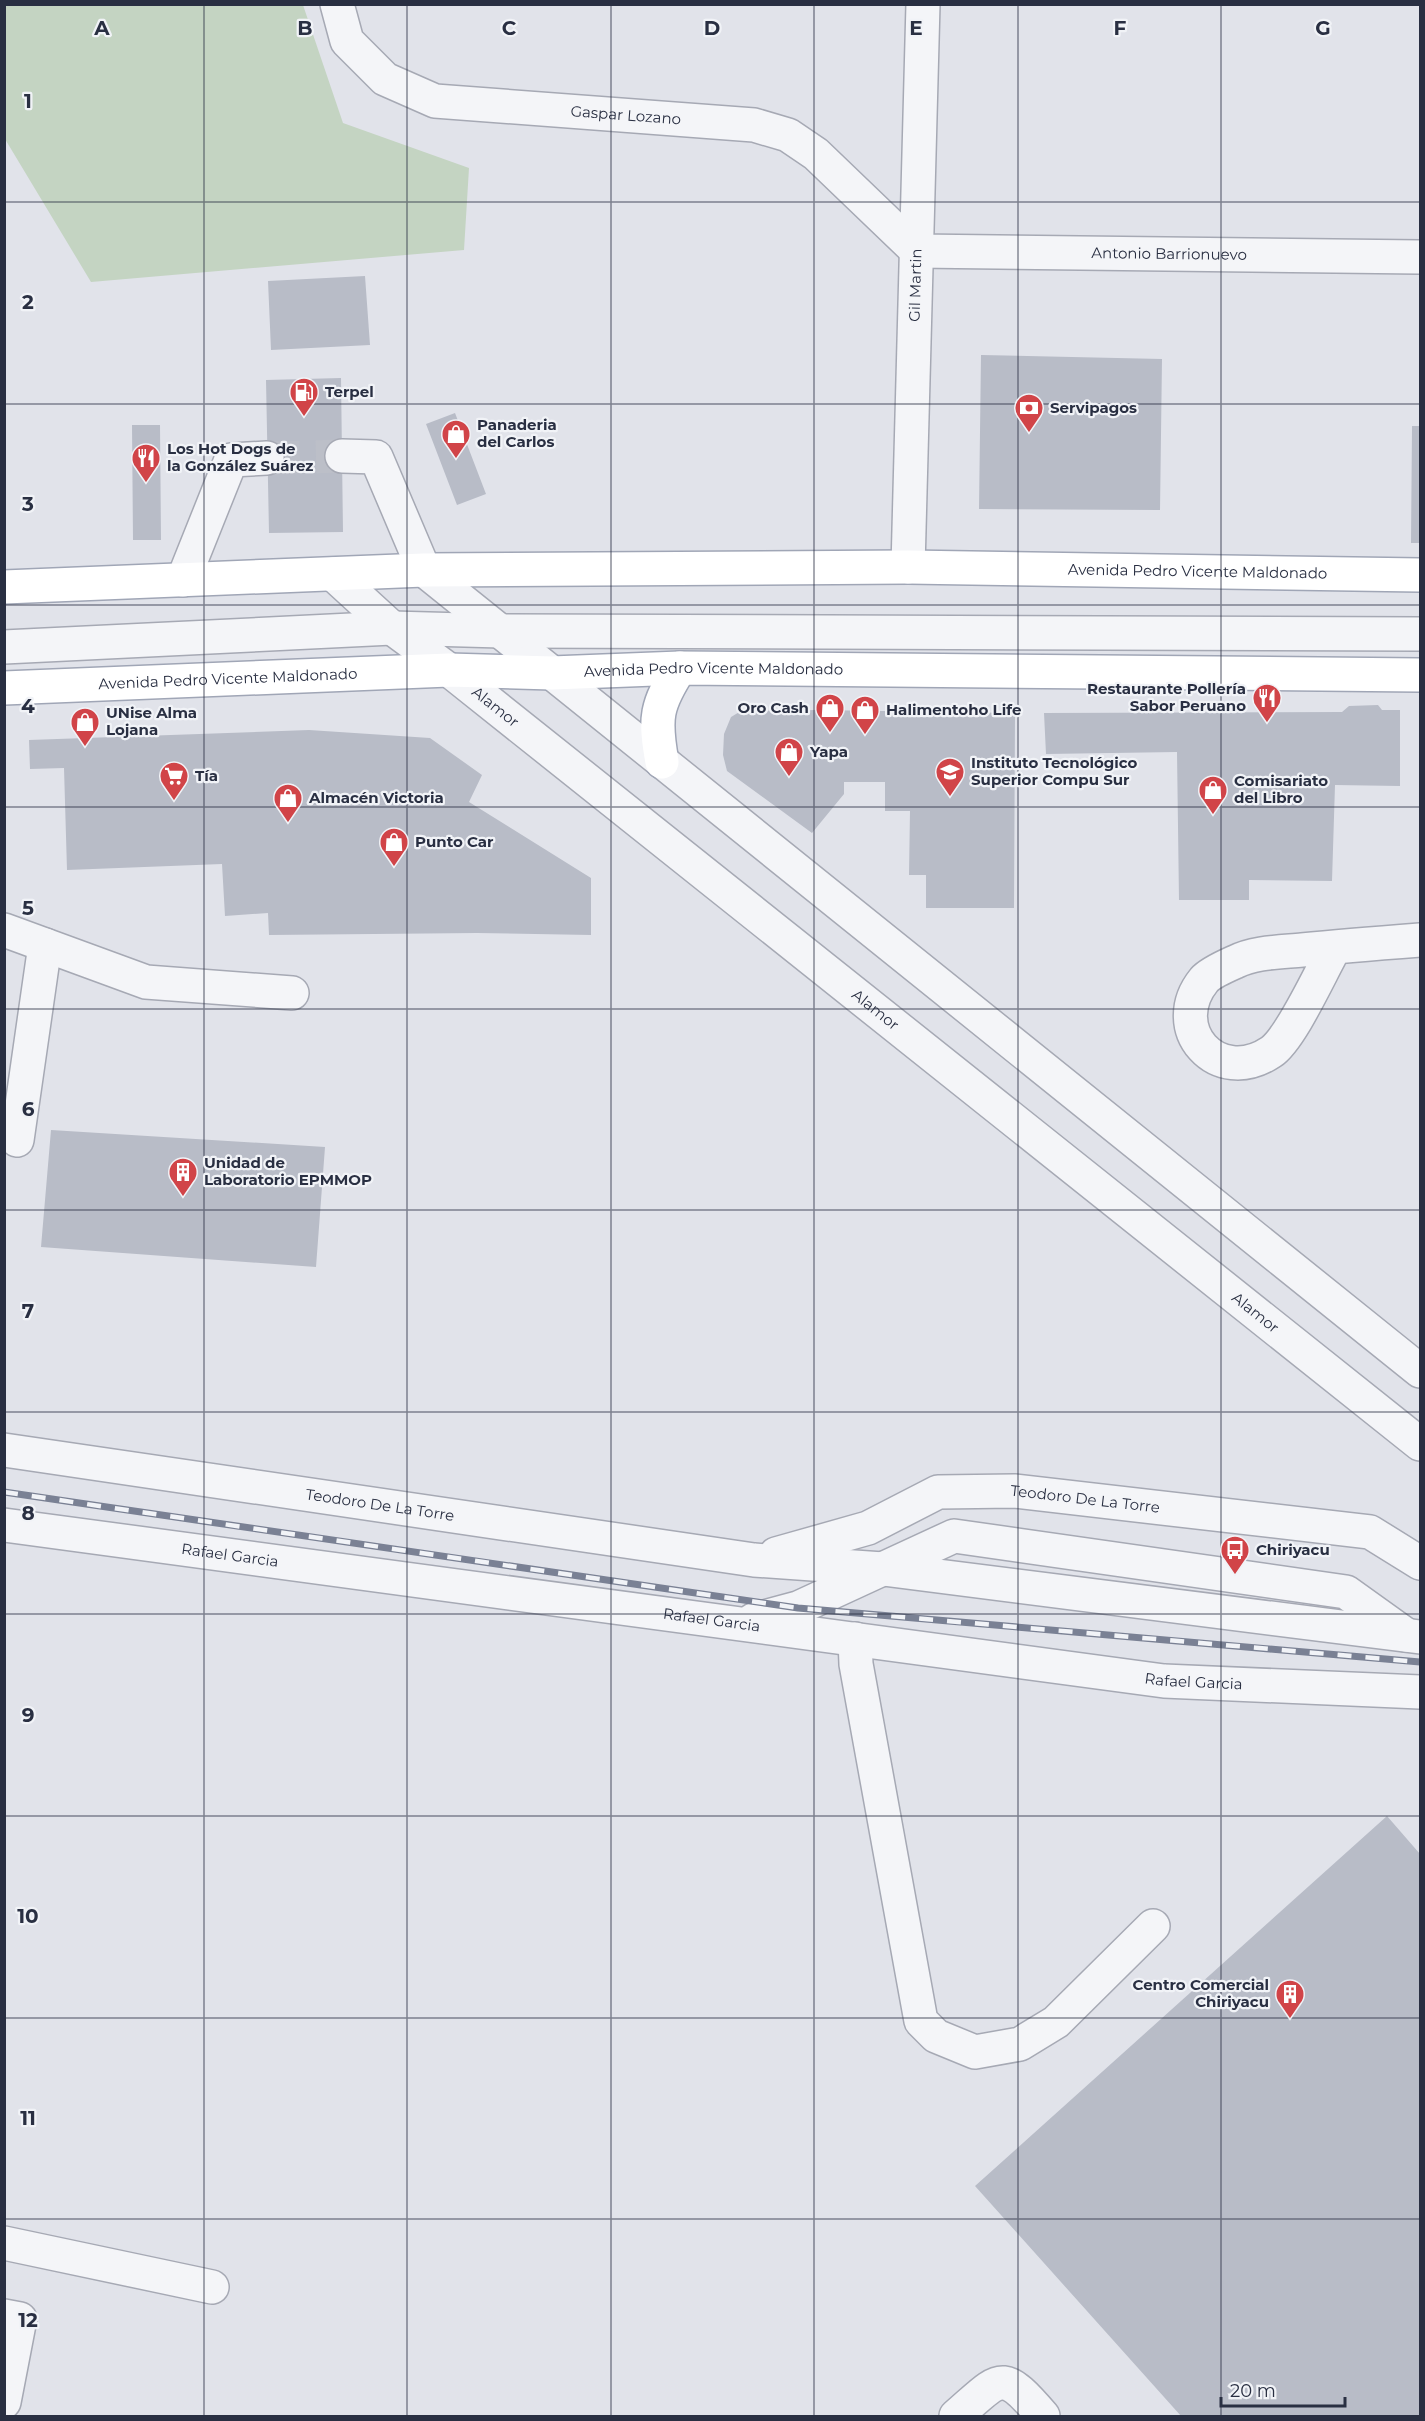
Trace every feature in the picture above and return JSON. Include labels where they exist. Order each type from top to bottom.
[{"type":"main road","name":"Avenida Pedro Vicente Maldonado","points":[[4,587],[424,570],[908,567],[1420,575]]},
{"type":"main road","name":"Avenida Pedro Vicente Maldonado","points":[[4,688],[449,670],[552,673],[680,668],[1420,675]]},
{"type":"main road","points":[[662,762],[656,729],[662,696],[680,668]]},
{"type":"street","name":"Gaspar Lozano","points":[[337,4],[347,41],[386,79],[435,101],[754,125],[788,135],[816,154],[917,251]]},
{"type":"street","name":"Gil Martin","points":[[908,567],[923,4]]},
{"type":"street","name":"Antonio Barrionuevo","points":[[917,251],[1420,256]]},
{"type":"street","points":[[342,456],[376,458],[424,570],[1420,1371]]},
{"type":"street","points":[[183,580],[231,460],[267,458]]},
{"type":"street","name":"Alamor","points":[[333,574],[392,628],[449,670],[1420,1444]]},
{"type":"street","points":[[4,647],[392,628],[501,631],[1420,634]]},
{"type":"street","points":[[4,930],[146,982],[292,993]]},
{"type":"street","points":[[1335,947],[1420,940]]},
{"type":"street","points":[[17,1140],[45,945]]},
{"type":"street","name":"Teodoro De La Torre","points":[[4,1450],[754,1560],[883,1569],[1417,1640]]},
{"type":"street","name":"Teodoro De La Torre","points":[[754,1560],[868,1528],[938,1492],[1014,1491],[1370,1532],[1420,1563]]},
{"type":"street","name":"Rafael Garcia","points":[[4,1525],[1164,1681],[1420,1692]]},
{"type":"street","points":[[736,1624],[798,1608],[883,1569]]},
{"type":"street","points":[[855,1639],[856,1664],[883,1822],[921,2021],[936,2036],[975,2052],[1020,2044],[1056,2022],[1153,1926]]},
{"type":"street","points":[[4,2243],[212,2287]]},
{"type":"street","points":[[4,2316],[20,2319],[4,2403]]},
{"type":"street","points":[[956,2416],[994,2383],[1007,2382],[1019,2388],[1043,2416]]},
{"type":"green space","points":[[5,4],[303,5],[343,123],[469,168],[464,250],[91,282],[5,139]]},
{"type":"building","points":[[365,276],[370,345],[271,350],[268,281]]},
{"type":"building","points":[[981,355],[1162,359],[1160,510],[979,509]]},
{"type":"building","name":"Terpel","points":[[341,378],[343,532],[269,533],[266,380]]},
{"type":"building","name":"Panaderia del Carlos","points":[[455,413],[486,494],[457,505],[426,424]]},
{"type":"building","name":"Los Hot Dogs de la González Suárez","points":[[132,425],[160,425],[161,540],[133,540]]},
{"type":"building","points":[[1412,426],[1420,426],[1420,543],[1411,543]]},
{"type":"building","points":[[1378,705],[1382,710],[1400,710],[1400,786],[1335,785],[1332,881],[1249,880],[1249,900],[1179,900],[1177,752],[1046,754],[1044,713],[1342,712],[1349,706]]},
{"type":"building","name":"Instituto Tecnológico Superior Compu Sur","points":[[741,711],[1015,713],[1014,908],[926,908],[926,875],[909,875],[910,811],[885,811],[885,782],[844,782],[844,794],[812,833],[727,771],[723,755],[724,734],[731,717]]},
{"type":"building","points":[[309,730],[430,738],[482,775],[469,802],[591,878],[591,935],[477,933],[269,935],[268,913],[225,916],[222,864],[67,870],[64,768],[30,769],[29,740]]},
{"type":"building","name":"Unidad de Laboratorio EPMMOP","points":[[51,1130],[325,1147],[316,1267],[41,1247]]},
{"type":"building","name":"Centro Comercial Chiriyacu","points":[[1387,1816],[1420,1854],[1420,2416],[1181,2416],[975,2186]]},
{"type":"tunnel","points":[[267,458],[342,456]]},
{"type":"railway","points":[[4,1492],[798,1608],[1420,1662]]},
{"type":"place","name":"Terpel","points":[[304,418]]},
{"type":"place","name":"Servipagos","points":[[1029,434]]},
{"type":"place","name":"Panaderia del Carlos","points":[[456,460]]},
{"type":"place","name":"Los Hot Dogs de la González Suárez","points":[[146,484]]},
{"type":"place","name":"Restaurante Pollería Sabor Peruano","points":[[1267,724]]},
{"type":"place","name":"Oro Cash","points":[[830,734]]},
{"type":"place","name":"Halimentoho Life","points":[[865,736]]},
{"type":"place","name":"UNise Alma Lojana","points":[[85,748]]},
{"type":"place","name":"Yapa","points":[[789,778]]},
{"type":"place","name":"Instituto Tecnológico Superior Compu Sur","points":[[950,798]]},
{"type":"place","name":"Tía","points":[[174,802]]},
{"type":"place","name":"Comisariato del Libro","points":[[1213,816]]},
{"type":"place","name":"Almacén Victoria","points":[[288,824]]},
{"type":"place","name":"Punto Car","points":[[394,868]]},
{"type":"place","name":"Unidad de Laboratorio EPMMOP","points":[[183,1198]]},
{"type":"place","name":"Chiriyacu","points":[[1235,1576]]},
{"type":"place","name":"Centro Comercial Chiriyacu","points":[[1290,2020]]}]
